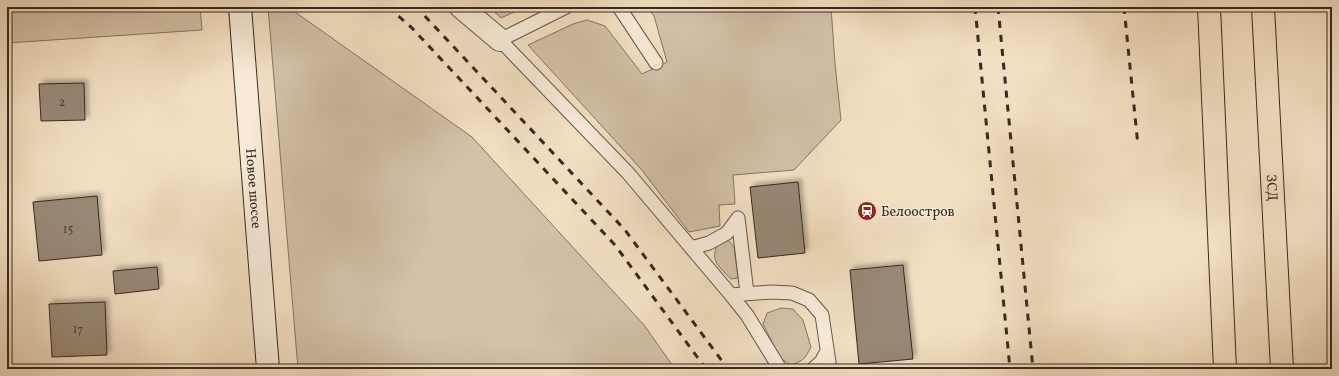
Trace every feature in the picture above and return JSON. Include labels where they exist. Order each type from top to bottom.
[{"type":"highway","points":[[1209,7],[1225,369]]},
{"type":"highway","name":"ЗСД","points":[[1263,7],[1282,369]]},
{"type":"main road","name":"Новое шоссе","points":[[240,7],[268,369]]},
{"type":"main road","points":[[461,7],[500,40]]},
{"type":"lane","points":[[566,7],[500,40],[628,173],[747,315],[780,369]]},
{"type":"lane","points":[[619,7],[656,63]]},
{"type":"lane","points":[[691,248],[708,243],[727,233],[738,218],[747,293]]},
{"type":"lane","points":[[731,295],[772,292],[792,294],[809,300],[822,316],[830,369]]},
{"type":"lane","points":[[813,369],[821,362],[827,351]]},
{"type":"shaded area","points":[[7,7],[200,7],[202,30],[7,43]]},
{"type":"shaded area","points":[[268,7],[288,7],[472,137],[644,325],[675,369],[298,369]]},
{"type":"shaded area","points":[[489,7],[525,7],[501,18]]},
{"type":"shaded area","points":[[647,7],[831,7],[841,120],[794,170],[733,175],[735,204],[719,205],[720,226],[689,232],[641,169],[528,45],[573,24],[587,20],[605,26],[642,74],[667,62],[654,16]]},
{"type":"shaded area","points":[[720,241],[729,241],[734,247],[738,278],[731,279],[716,262],[716,247]]},
{"type":"shaded area","points":[[781,308],[793,309],[803,320],[811,347],[803,359],[791,365],[780,358],[763,324],[767,313]]},
{"type":"building","points":[[84,83],[85,120],[41,121],[39,84]]},
{"type":"building","points":[[798,182],[805,253],[758,258],[750,187]]},
{"type":"building","points":[[97,196],[102,255],[39,261],[33,202]]},
{"type":"building","points":[[903,265],[913,359],[859,364],[850,270]]},
{"type":"building","points":[[157,267],[159,289],[115,294],[113,271]]},
{"type":"building","points":[[105,302],[107,355],[52,357],[49,304]]},
{"type":"railway","points":[[388,7],[411,27],[615,245],[706,369]]},
{"type":"railway","points":[[414,7],[422,13],[625,230],[728,369]]},
{"type":"railway","points":[[975,7],[1010,369]]},
{"type":"railway","points":[[998,7],[1033,369]]},
{"type":"railway","points":[[1124,7],[1138,146]]},
{"type":"place","name":"Белоостров","points":[[867,211]]}]
